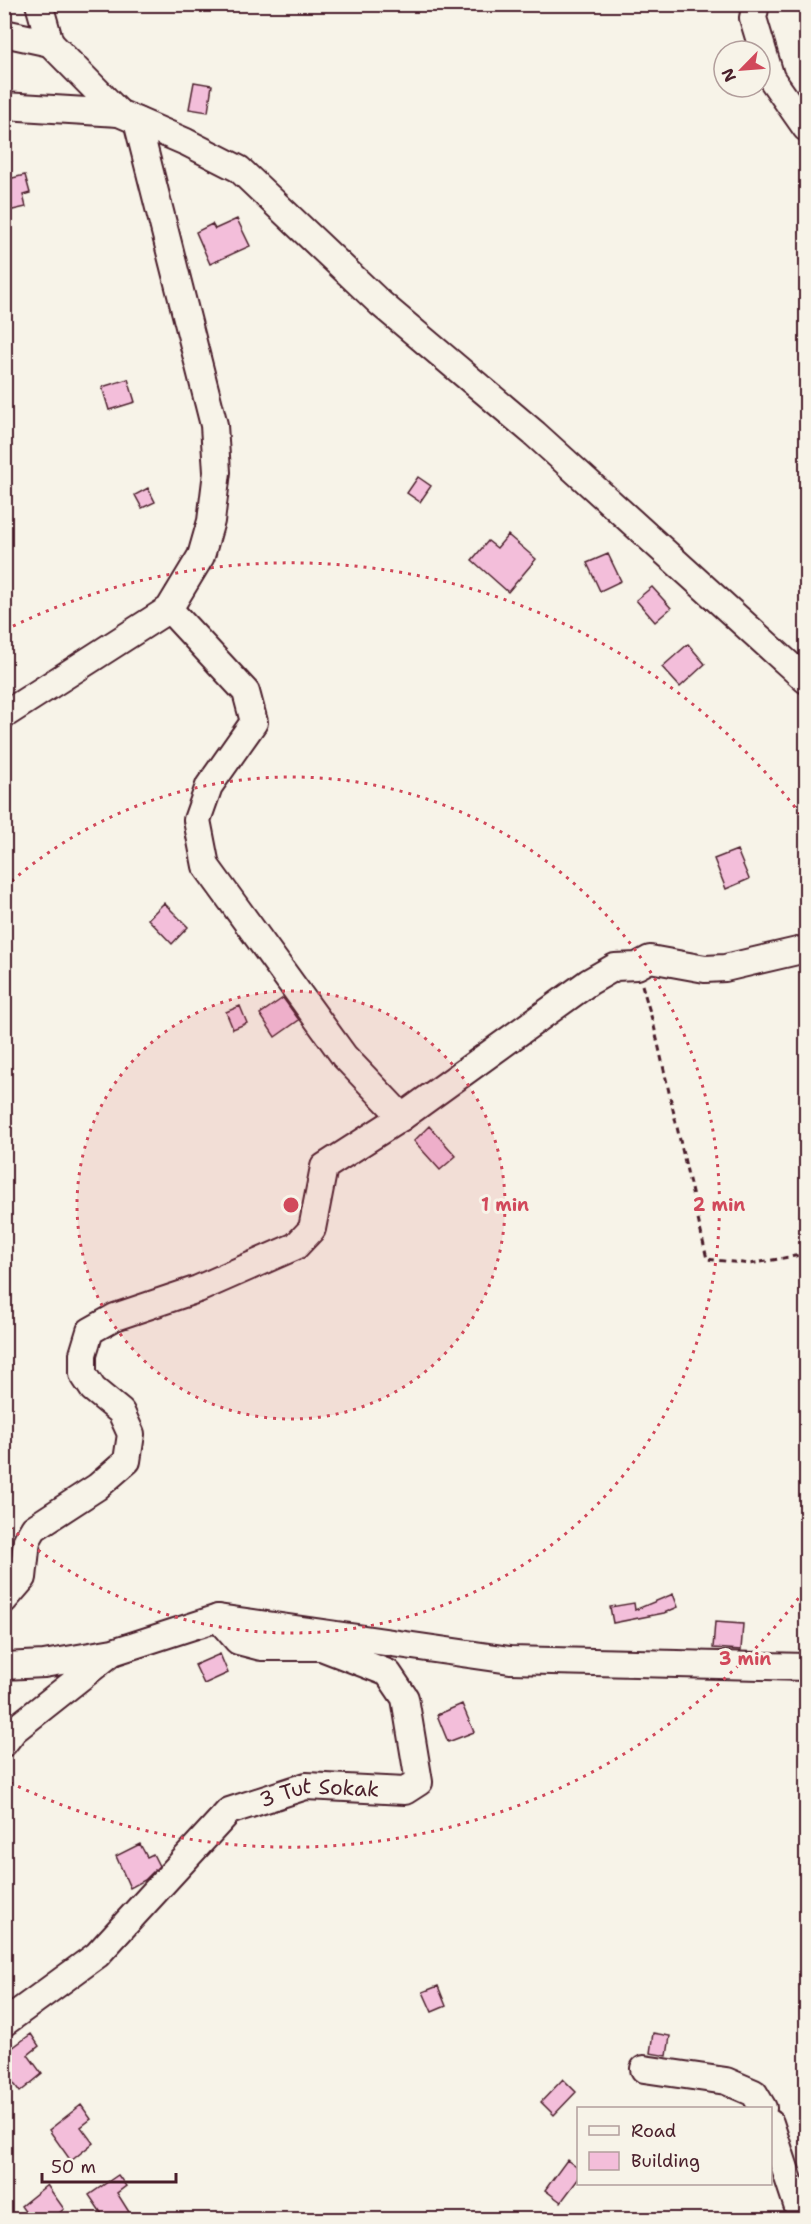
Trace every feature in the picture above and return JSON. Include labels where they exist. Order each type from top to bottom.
[{"type":"street","points":[[4,715],[169,609],[201,556],[212,520],[217,472],[214,425],[128,117],[50,43],[39,4]]},
{"type":"street","points":[[756,4],[753,18],[771,78],[807,128]]},
{"type":"street","points":[[4,33],[50,43]]},
{"type":"street","points":[[4,106],[128,117],[186,142],[239,170],[380,303],[535,434],[807,680]]},
{"type":"street","points":[[169,609],[246,692],[254,722],[209,786],[197,820],[206,866],[344,1056],[402,1117]]},
{"type":"street","points":[[4,1600],[22,1578],[27,1540],[34,1528],[97,1487],[127,1461],[131,1434],[121,1412],[93,1389],[83,1374],[82,1354],[90,1331],[115,1317],[198,1289],[297,1246],[312,1229],[324,1167],[402,1117],[589,982],[615,967],[637,966],[650,959],[705,969],[725,968],[807,949]]},
{"type":"street","points":[[4,1666],[44,1664],[113,1652],[218,1618],[510,1660],[807,1667]]},
{"type":"street","name":"3 Tut Sokak","points":[[4,2023],[97,1955],[229,1811],[306,1786],[405,1791],[419,1782],[405,1698],[388,1673],[321,1647],[261,1647],[238,1641],[218,1618]]},
{"type":"street","points":[[4,1743],[14,1730],[113,1652]]},
{"type":"street","points":[[644,2069],[726,2081],[754,2093],[762,2107]]},
{"type":"street","points":[[772,2126],[802,2220]]},
{"type":"path","points":[[637,966],[654,1026],[706,1259],[750,1264],[807,1254]]},
{"type":"building","points":[[194,82],[212,85],[208,112],[189,109]]},
{"type":"building","points":[[25,175],[30,193],[23,195],[26,207],[4,212],[4,180]]},
{"type":"building","points":[[237,219],[250,246],[210,264],[196,232],[212,224],[215,229]]},
{"type":"building","points":[[128,379],[135,402],[109,410],[102,387]]},
{"type":"building","points":[[418,477],[431,486],[420,502],[407,493]]},
{"type":"building","points":[[148,488],[155,502],[142,508],[135,495]]},
{"type":"building","points":[[508,535],[536,559],[508,592],[472,560],[488,541],[497,548]]},
{"type":"building","points":[[608,554],[621,581],[600,591],[587,563]]},
{"type":"building","points":[[652,587],[671,608],[655,622],[636,600]]},
{"type":"building","points":[[688,644],[705,664],[680,687],[662,667]]},
{"type":"building","points":[[737,850],[749,879],[726,889],[714,859]]},
{"type":"building","points":[[164,903],[188,927],[172,944],[148,919]]},
{"type":"building","points":[[283,998],[299,1020],[275,1037],[260,1014]]},
{"type":"building","points":[[240,1006],[247,1023],[233,1029],[226,1012]]},
{"type":"building","points":[[429,1126],[456,1156],[440,1170],[414,1141]]},
{"type":"building","points":[[673,1594],[678,1607],[664,1613],[613,1623],[610,1607],[634,1603],[635,1610]]},
{"type":"building","points":[[715,1622],[743,1624],[741,1650],[713,1648]]},
{"type":"building","points":[[220,1654],[228,1673],[204,1684],[195,1665]]},
{"type":"building","points":[[462,1704],[474,1732],[448,1742],[437,1715]]},
{"type":"building","points":[[140,1844],[147,1857],[153,1854],[159,1866],[145,1880],[130,1888],[116,1856]]},
{"type":"building","points":[[438,1986],[446,2006],[432,2012],[423,1992]]},
{"type":"building","points":[[653,2033],[670,2036],[667,2056],[650,2053]]},
{"type":"building","points":[[31,2034],[39,2046],[28,2055],[42,2074],[20,2092],[4,2070],[4,2054]]},
{"type":"building","points":[[563,2079],[576,2092],[554,2115],[541,2102]]},
{"type":"building","points":[[81,2105],[91,2119],[81,2127],[93,2143],[71,2161],[49,2130]]},
{"type":"building","points":[[567,2160],[577,2168],[577,2181],[561,2202],[545,2190]]},
{"type":"building","points":[[118,2175],[126,2186],[117,2193],[129,2212],[121,2220],[106,2220],[89,2195]]},
{"type":"building","points":[[47,2185],[64,2209],[50,2220],[31,2220],[21,2206]]}]
